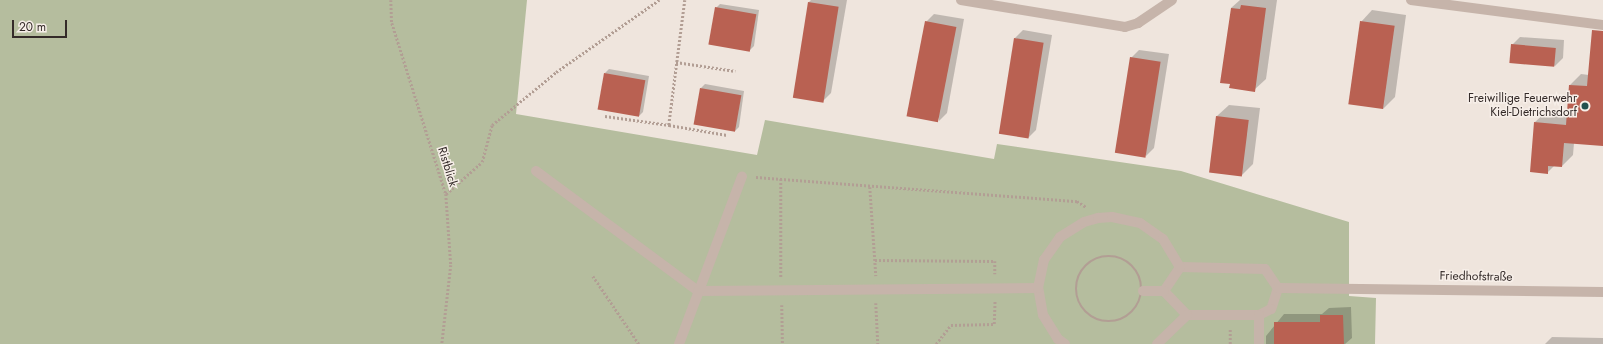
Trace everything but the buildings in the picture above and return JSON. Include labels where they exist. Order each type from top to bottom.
[{"type":"street","points":[[961,0],[1125,27],[1138,23],[1172,0]]},
{"type":"street","points":[[1411,0],[1603,26]]},
{"type":"street","points":[[536,171],[698,291],[1038,288]]},
{"type":"street","points":[[679,344],[742,176]]},
{"type":"street","points":[[1065,344],[1058,339],[1043,316],[1038,288],[1044,260],[1060,237],[1084,222],[1098,218],[1112,217],[1140,223],[1163,239],[1180,267]]},
{"type":"street","points":[[1157,344],[1187,315],[1259,315],[1271,309],[1278,288],[1265,269],[1180,267]]},
{"type":"street","points":[[1164,291],[1180,267]]},
{"type":"street","name":"Friedhofstraße","points":[[1278,288],[1603,292]]},
{"type":"street","points":[[1143,291],[1164,291],[1187,315]]},
{"type":"street","points":[[1259,315],[1260,344]]},
{"type":"path","name":"Ristblick","points":[[391,0],[392,23],[446,194],[451,266],[442,344]]},
{"type":"path","points":[[446,194],[482,162],[492,125],[556,72],[659,0]]},
{"type":"path","points":[[668,125],[685,0]]},
{"type":"path","points":[[676,62],[735,72]]},
{"type":"path","points":[[605,116],[727,134]]},
{"type":"path","points":[[742,176],[1077,201],[1098,218]]},
{"type":"path","points":[[781,179],[783,344]]},
{"type":"path","points":[[870,186],[878,344]]},
{"type":"path","points":[[1108,256],[1121,258],[1133,266],[1141,277],[1143,291],[1140,303],[1132,314],[1121,321],[1108,323],[1095,320],[1085,312],[1078,302],[1076,289],[1078,277],[1085,266],[1096,259],[1108,256]]},
{"type":"path","points":[[593,276],[639,344]]},
{"type":"green space","points":[[0,0],[527,0],[516,114],[757,155],[765,120],[994,159],[997,144],[1181,171],[1349,222],[1349,296],[1376,298],[1375,344],[0,344]]},
{"type":"place","name":"Freiwillige Feuerwehr Kiel-Dietrichsdorf","points":[[1585,106]]}]
